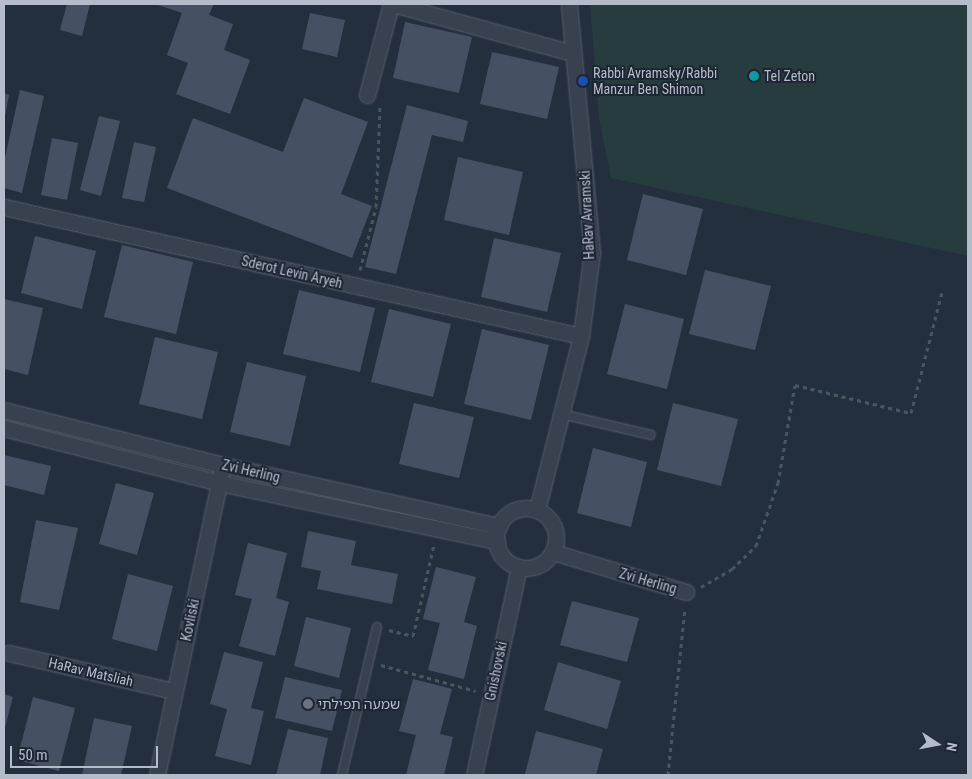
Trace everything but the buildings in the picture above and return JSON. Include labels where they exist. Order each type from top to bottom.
[{"type":"street","points":[[367,95],[392,4],[572,54]]},
{"type":"street","name":"HaRav Avramski","points":[[537,510],[581,336],[592,253],[572,54],[569,4]]},
{"type":"street","name":"Sderot Levin Aryeh","points":[[4,207],[581,336]]},
{"type":"street","name":"Zvi Herling","points":[[4,410],[223,465],[499,526]]},
{"type":"street","name":"Zvi Herling","points":[[4,428],[219,482],[497,541]]},
{"type":"street","name":"Kovliski","points":[[162,774],[174,691],[223,465]]},
{"type":"street","points":[[519,509],[537,510],[552,523],[553,552],[539,566],[519,568],[504,558],[497,541],[499,526],[519,509]]},
{"type":"street","name":"Zvi Herling","points":[[553,552],[686,592]]},
{"type":"street","name":"Gnishovski","points":[[474,775],[519,568]]},
{"type":"street","name":"HaRav Matsliah","points":[[9,653],[174,691]]},
{"type":"lane","points":[[560,414],[651,435]]},
{"type":"lane","points":[[342,775],[377,627]]},
{"type":"path","points":[[356,286],[376,207],[380,101],[367,95]]},
{"type":"path","points":[[668,775],[686,592],[732,569],[756,546],[778,483],[795,385],[911,413],[942,292]]},
{"type":"path","points":[[377,627],[413,636],[437,528]]},
{"type":"path","points":[[369,662],[491,695]]},
{"type":"green space","points":[[590,4],[968,4],[968,256],[611,178],[599,119]]},
{"type":"place","name":"Tel Zeton","points":[[754,76]]},
{"type":"place","name":"Rabbi Avramsky/Rabbi Manzur Ben Shimon","points":[[583,81]]},
{"type":"place","name":"שמעה תפילתי","points":[[308,704]]}]
